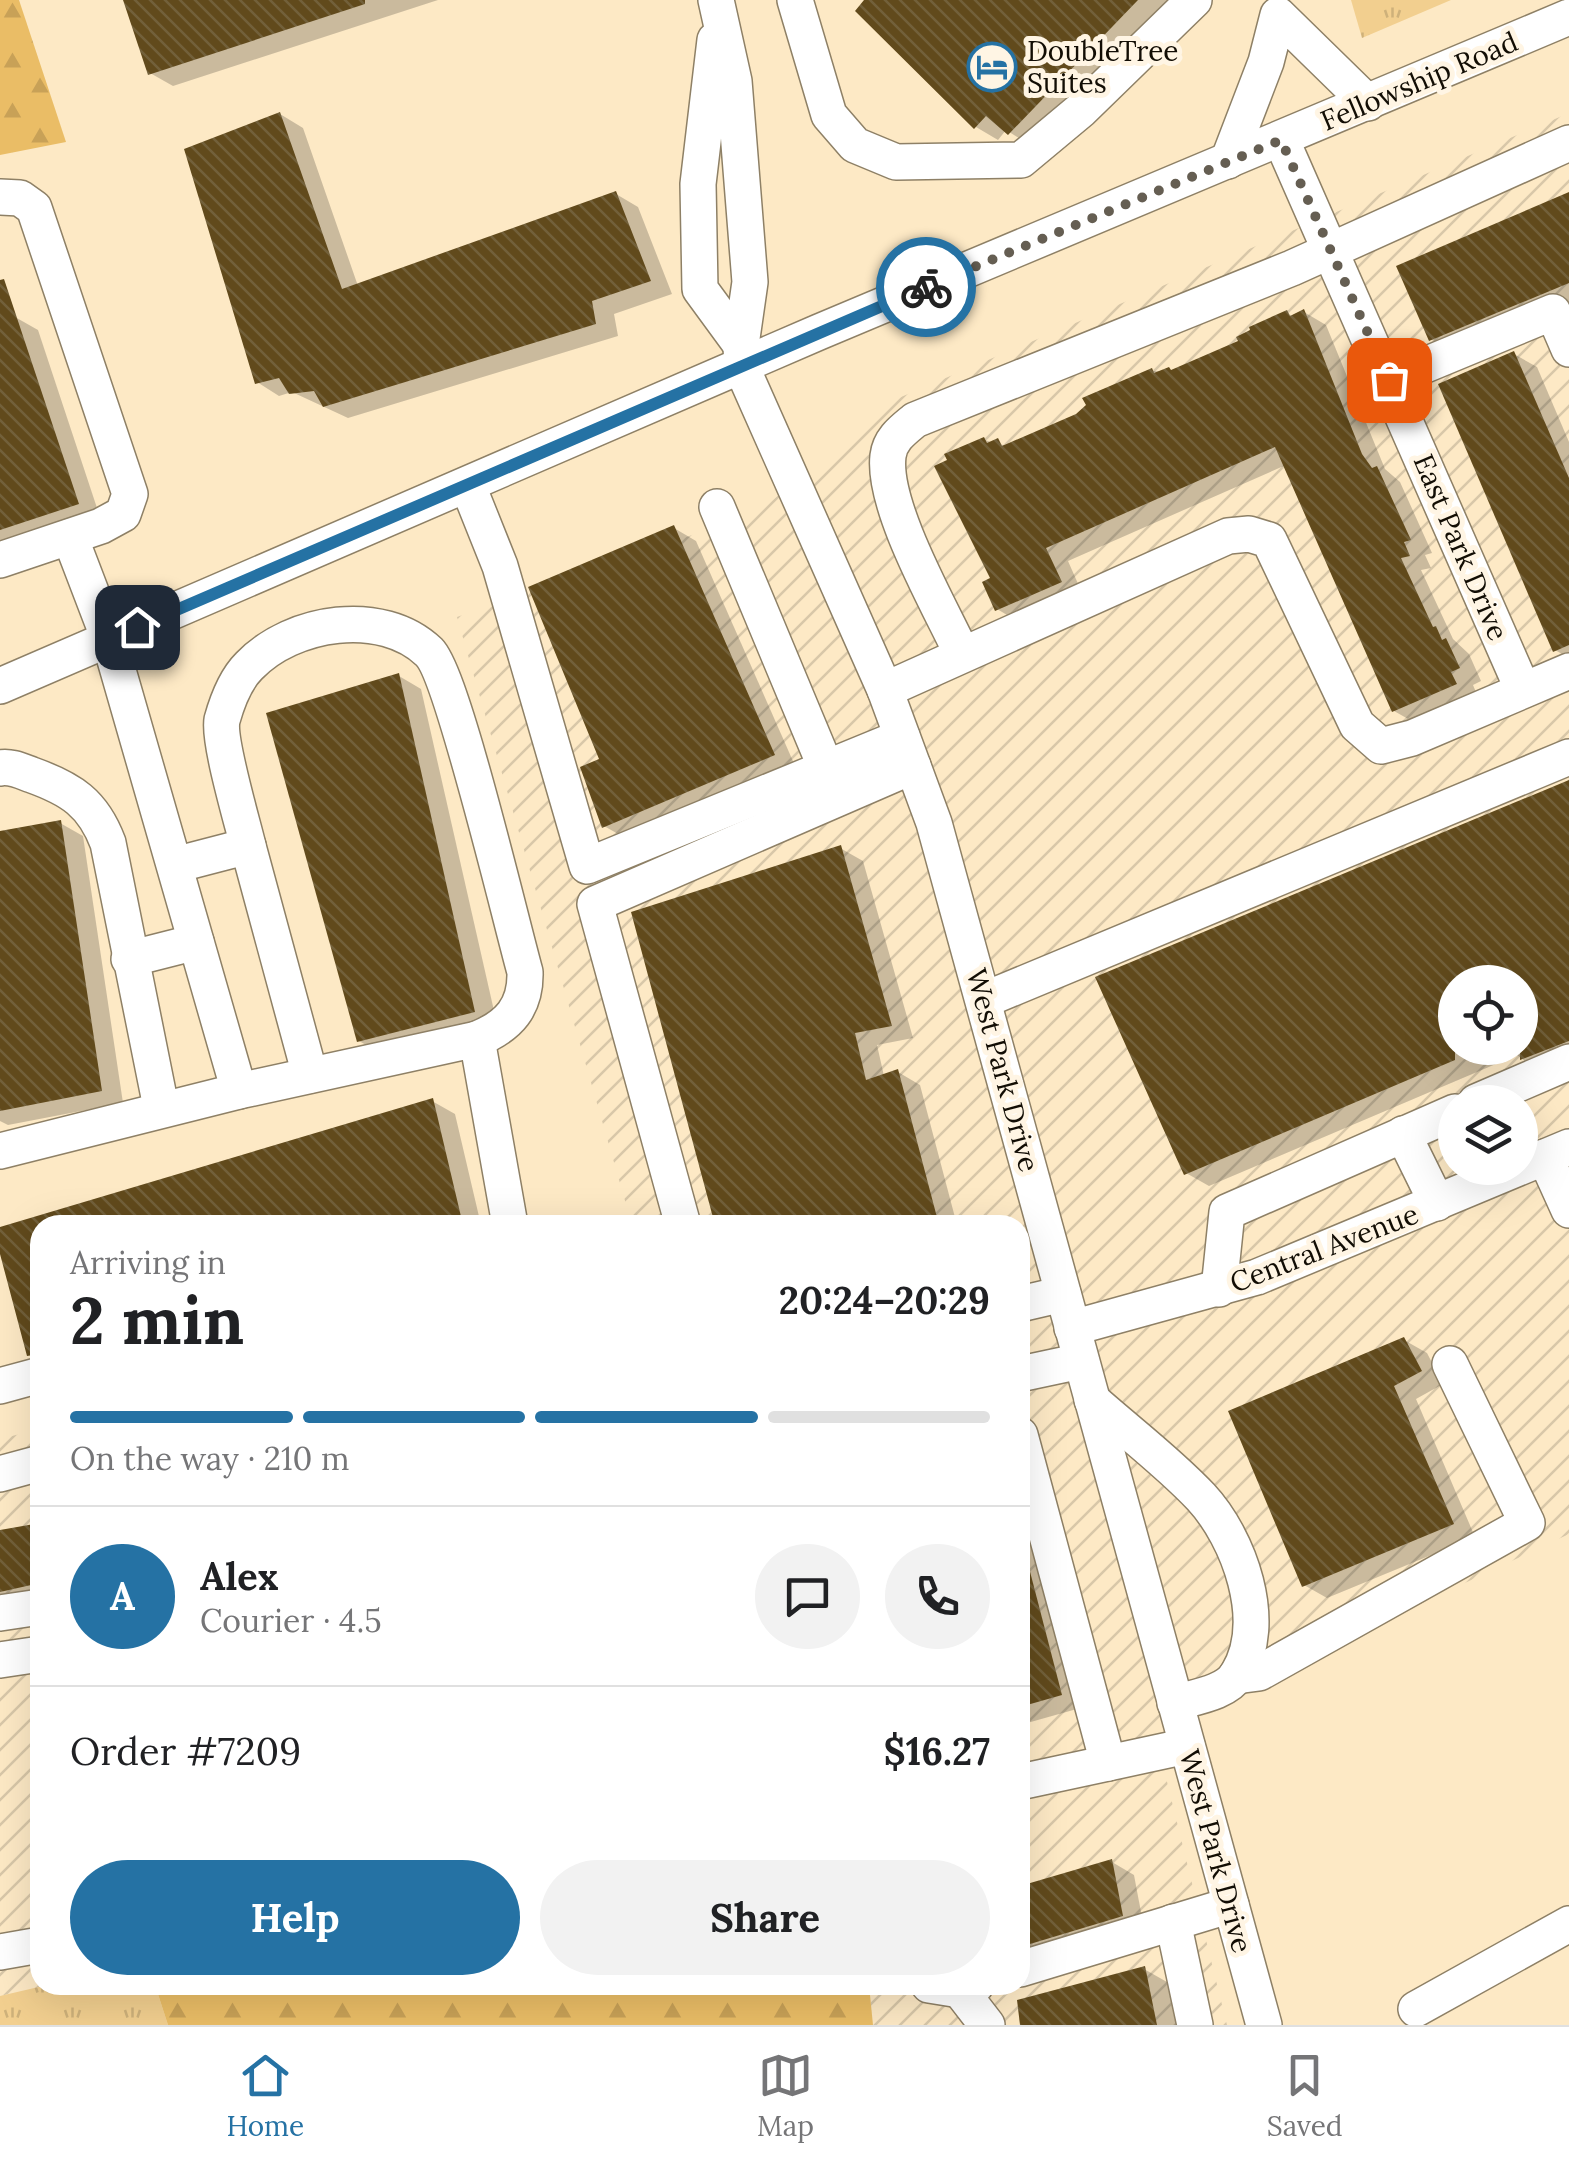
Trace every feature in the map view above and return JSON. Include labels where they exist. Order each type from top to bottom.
[{"type":"street","points":[[796,0],[829,116],[855,145],[896,162],[1021,160],[1081,110],[1194,0]]},
{"type":"street","points":[[1276,7],[1368,103]]},
{"type":"street","points":[[1228,161],[1266,62],[1276,7]]},
{"type":"street","points":[[716,10],[734,81],[750,282],[742,357]]},
{"type":"street","name":"West Park Drive","points":[[716,10],[700,146],[700,290],[742,357],[908,752],[984,1000],[1231,1905],[1259,2024]]},
{"type":"street","name":"Fellowship Road","points":[[0,686],[468,486],[742,357],[1281,140],[1569,17]]},
{"type":"street","name":"East Park Drive","points":[[1281,140],[1523,690]]},
{"type":"street","points":[[961,652],[899,518],[887,458],[893,440],[915,420],[1332,250],[1569,142]]},
{"type":"street","points":[[0,197],[20,198],[34,208],[130,494],[123,514],[70,538],[0,560]]},
{"type":"street","points":[[1389,380],[1552,312],[1569,349]]},
{"type":"street","points":[[468,486],[500,566],[588,866],[826,768],[908,752]]},
{"type":"street","points":[[717,506],[826,768]]},
{"type":"street","points":[[884,690],[961,652],[1228,536],[1249,534],[1269,540],[1357,726],[1381,746],[1412,738],[1569,670]]},
{"type":"street","points":[[70,538],[109,640],[239,1091]]},
{"type":"street","points":[[0,1151],[161,1107],[310,1076],[477,1039],[500,1030],[516,1013],[525,992],[524,972],[452,709],[432,654],[406,636],[371,623],[334,625],[275,646],[248,666],[230,695],[221,726],[248,846],[310,1076]]},
{"type":"street","points":[[679,1215],[595,904],[908,752]]},
{"type":"street","points":[[984,1000],[1569,758]]},
{"type":"street","points":[[0,768],[68,788],[87,803],[108,843],[161,1107]]},
{"type":"street","points":[[175,864],[248,846]]},
{"type":"street","points":[[129,958],[196,942]]},
{"type":"street","points":[[477,1039],[508,1215]]},
{"type":"street","points":[[1516,1085],[1569,1062]]},
{"type":"street","points":[[1220,1289],[1227,1212],[1438,1119]]},
{"type":"street","points":[[1403,1134],[1437,1204]]},
{"type":"street","points":[[1557,1152],[1569,1210]]},
{"type":"street","name":"Central Avenue","points":[[1030,1369],[1077,1344],[1437,1204],[1557,1152]]},
{"type":"street","points":[[1030,1302],[1063,1294]]},
{"type":"street","points":[[1176,1704],[1218,1690],[1236,1676],[1259,1673],[1527,1522],[1450,1364]]},
{"type":"street","points":[[0,1386],[30,1378]]},
{"type":"street","points":[[1092,1400],[1202,1498],[1218,1520],[1240,1566],[1250,1605],[1248,1638],[1236,1676]]},
{"type":"street","points":[[0,1474],[30,1466]]},
{"type":"street","points":[[1030,1472],[1108,1763]]},
{"type":"street","points":[[0,1613],[30,1608]]},
{"type":"street","points":[[0,1660],[30,1656]]},
{"type":"street","points":[[1030,1780],[1187,1746]]},
{"type":"street","points":[[1030,1967],[1231,1905]]},
{"type":"street","points":[[1173,1922],[1196,2025]]},
{"type":"street","points":[[1416,2009],[1569,1924]]},
{"type":"street","points":[[0,1952],[30,1947]]},
{"type":"street","points":[[962,1995],[988,2025]]},
{"type":"shaded area","points":[[0,0],[1569,0],[1569,2025],[0,2025]]},
{"type":"shaded area","points":[[1569,113],[1569,1534],[1154,1729],[1227,2025],[873,2025],[870,1995],[1030,1995],[1030,1215],[629,1215],[457,617],[758,512],[894,400]]},
{"type":"shaded area","points":[[30,1432],[30,1989],[0,1996],[0,1439]]},
{"type":"green space","points":[[0,0],[19,0],[66,142],[0,155]]},
{"type":"green space","points":[[1351,0],[1451,0],[1362,38]]},
{"type":"green space","points":[[30,1989],[30,1995],[158,1995],[168,2025],[0,2025],[0,1996]]},
{"type":"green space","points":[[158,1995],[870,1995],[873,2025],[168,2025]]},
{"type":"building","points":[[123,0],[365,0],[365,4],[148,75]]},
{"type":"building","name":"DoubleTree Suites","points":[[864,0],[1138,0],[1008,135],[986,116],[974,129],[855,11]]},
{"type":"building","points":[[280,112],[342,289],[616,191],[651,281],[592,301],[596,324],[323,407],[314,391],[289,394],[279,378],[255,384],[184,149]]},
{"type":"building","points":[[1569,192],[1569,283],[1429,341],[1396,266]]},
{"type":"building","points":[[4,279],[79,504],[0,530],[0,280]]},
{"type":"building","points":[[1304,309],[1362,454],[1372,468],[1377,466],[1411,540],[1404,542],[1410,556],[1401,558],[1433,627],[1436,626],[1442,640],[1446,638],[1460,668],[1451,672],[1457,684],[1392,712],[1275,447],[1046,548],[1062,582],[995,611],[982,582],[990,578],[934,466],[947,460],[944,454],[984,437],[987,443],[998,438],[1002,446],[1076,414],[1086,405],[1082,398],[1152,368],[1154,373],[1169,367],[1171,370],[1238,341],[1236,337],[1249,327],[1287,310],[1290,316]]},
{"type":"building","points":[[1514,351],[1569,478],[1569,645],[1553,652],[1438,384]]},
{"type":"building","points":[[674,525],[775,755],[602,828],[580,767],[599,759],[528,587]]},
{"type":"building","points":[[399,673],[475,1012],[357,1042],[266,713]]},
{"type":"building","points":[[1569,780],[1569,1041],[1538,1053],[1538,965],[1438,965],[1438,1065],[1443,1065],[1184,1175],[1095,977]]},
{"type":"building","points":[[61,820],[102,1091],[0,1111],[0,831]]},
{"type":"building","points":[[841,845],[892,1026],[855,1033],[866,1080],[898,1069],[936,1215],[712,1215],[631,912]]},
{"type":"building","points":[[433,1098],[461,1215],[40,1215]]},
{"type":"building","points":[[30,1218],[30,1356],[27,1356],[0,1254],[0,1227]]},
{"type":"building","points":[[1404,1337],[1422,1371],[1394,1386],[1454,1524],[1302,1587],[1228,1411]]},
{"type":"building","points":[[30,1525],[30,1585],[0,1592],[0,1530]]},
{"type":"building","points":[[1030,1572],[1062,1695],[1030,1704]]},
{"type":"building","points":[[1112,1859],[1123,1916],[1030,1944],[1030,1883]]},
{"type":"building","points":[[1145,1966],[1157,2025],[1020,2025],[1017,2000]]},
{"type":"way so far","points":[[926,287],[1281,140],[1389,380]]},
{"type":"place","name":"DoubleTree Suites","points":[[992,67]]},
{"type":"route","points":[[137,627],[926,287]]}]
